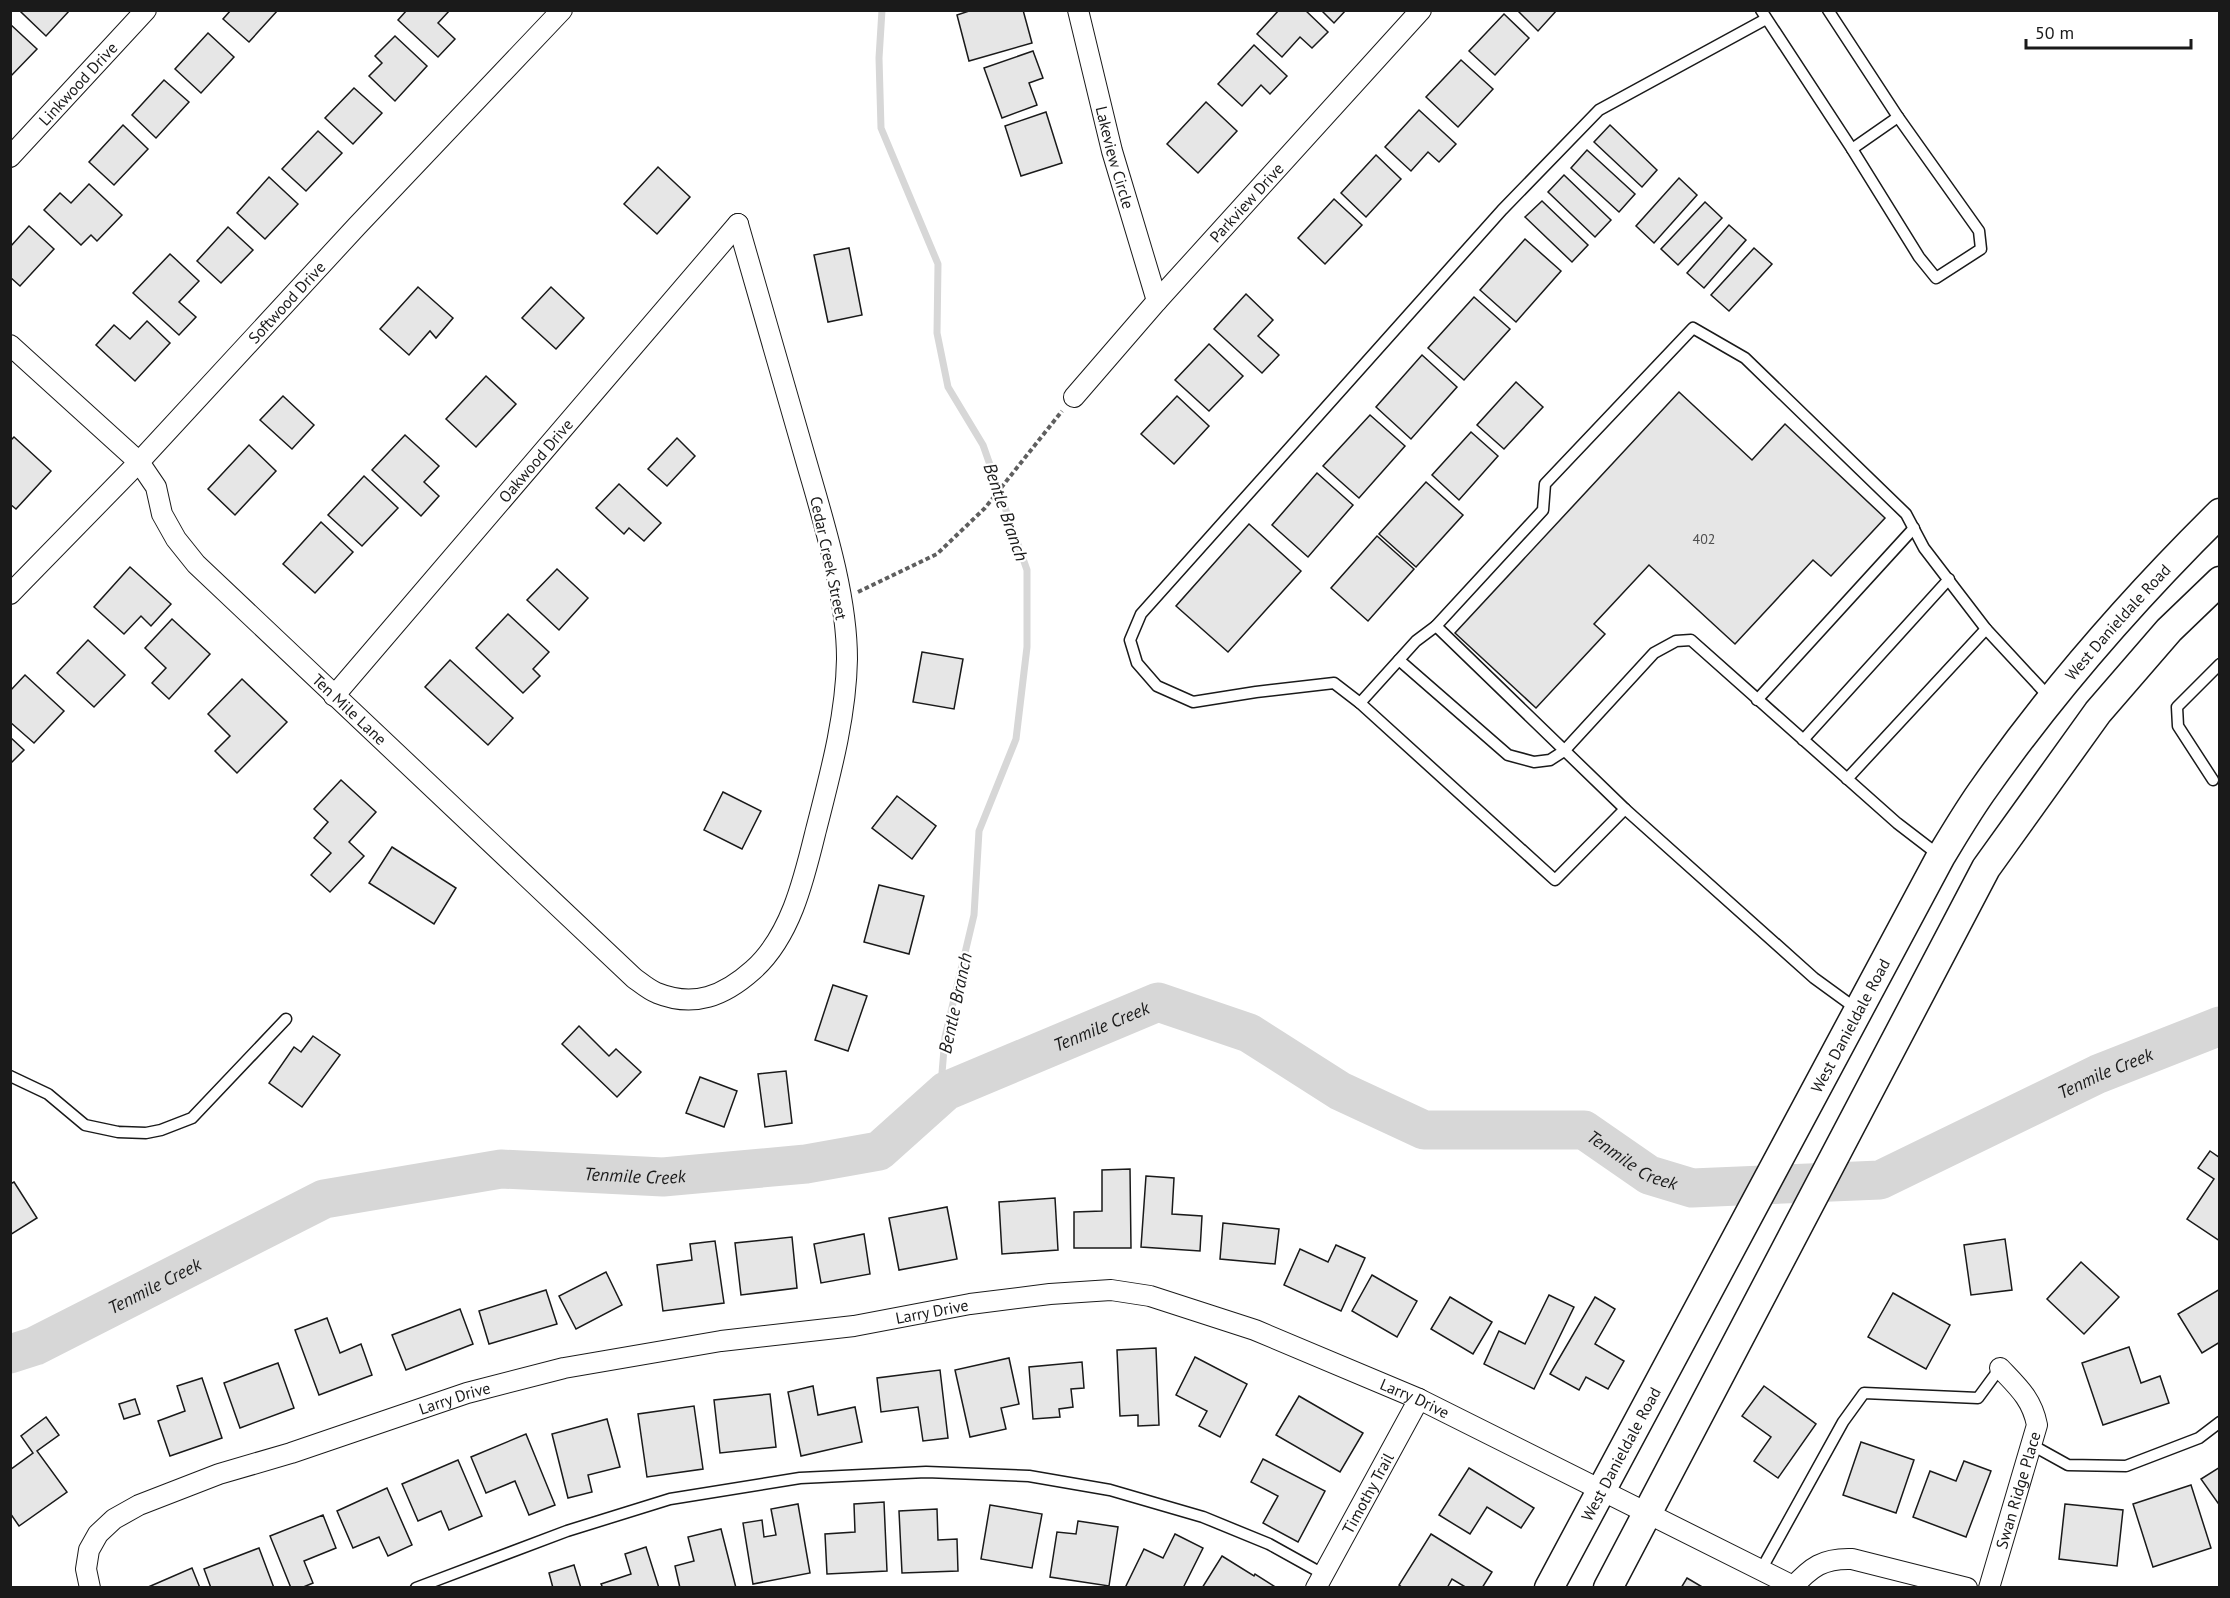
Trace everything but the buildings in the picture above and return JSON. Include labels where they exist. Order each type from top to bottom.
[{"type":"main road","name":"West Danieldale Road","points":[[1549,1587],[1941,856],[1984,788],[2052,700],[2161,572],[2220,513]]},
{"type":"main road","points":[[1608,1587],[1649,1513],[1986,868],[2086,729],[2169,630],[2220,581]]},
{"type":"main road","points":[[2052,700],[2086,729]]},
{"type":"street","name":"Linkwood Drive","points":[[10,157],[146,10]]},
{"type":"street","name":"Softwood Drive","points":[[10,594],[139,462],[349,234],[562,10]]},
{"type":"street","name":"Lakeview Circle","points":[[1078,10],[1112,152],[1157,301]]},
{"type":"street","name":"Parkview Drive","points":[[1074,397],[1157,301],[1420,10]]},
{"type":"street","name":"Cedar Creek Street","points":[[737,984],[774,948],[787,921],[807,867],[831,770],[843,705],[847,659],[840,601],[825,527],[738,224]]},
{"type":"street","name":"Oakwood Drive","points":[[334,696],[738,224]]},
{"type":"street","name":"Ten Mile Lane","points":[[10,345],[139,462],[156,487],[162,514],[176,539],[196,564],[634,978],[656,993],[683,1000],[708,999],[737,984]]},
{"type":"street","name":"Larry Drive","points":[[90,1587],[86,1569],[88,1550],[98,1534],[114,1519],[139,1505],[219,1474],[291,1453],[468,1393],[564,1368],[721,1341],[854,1326],[970,1304],[1050,1293],[1111,1290],[1150,1296],[1255,1330],[1419,1399],[1792,1587]]},
{"type":"street","name":"Swan Ridge Place","points":[[1989,1587],[2037,1425],[2034,1410],[2028,1398],[2000,1368]]},
{"type":"street","name":"Timothy Trail","points":[[1320,1581],[1419,1399]]},
{"type":"street","points":[[1792,1587],[1805,1573],[1821,1563],[1836,1559],[1852,1559],[1967,1587]]},
{"type":"lane","points":[[1625,809],[1555,880],[1360,703],[1334,683],[1193,702],[1157,686],[1137,663],[1130,640],[1141,614],[1502,210],[1599,110],[1764,15],[1852,149],[1919,257],[1936,278],[1981,249],[1979,231],[1898,117],[1828,10]]},
{"type":"lane","points":[[1852,149],[1898,117]]},
{"type":"lane","points":[[1360,703],[1416,641],[1436,626],[1544,510],[1545,484],[1693,328],[1745,358],[1906,514],[1924,548],[1986,629],[2052,700]]},
{"type":"lane","points":[[1757,700],[1914,528]]},
{"type":"lane","points":[[1803,740],[1948,579]]},
{"type":"lane","points":[[1436,626],[1625,809],[1814,978],[1858,1010]]},
{"type":"lane","points":[[1847,779],[1986,629]]},
{"type":"lane","points":[[1399,660],[1508,755],[1534,762],[1550,760],[1564,751],[1654,653],[1676,641],[1691,640],[1897,824],[1941,856]]},
{"type":"lane","points":[[2213,780],[2178,726],[2177,707],[2220,664]]},
{"type":"lane","points":[[10,1076],[48,1094],[85,1125],[118,1132],[146,1133],[161,1130],[192,1118],[286,1019]]},
{"type":"lane","points":[[1761,1570],[1843,1422],[1864,1393],[1978,1398],[2000,1368]]},
{"type":"lane","points":[[2032,1445],[2068,1465],[2126,1466],[2199,1438],[2220,1422]]},
{"type":"lane","points":[[416,1587],[567,1531],[670,1499],[800,1478],[926,1472],[1029,1476],[1110,1490],[1203,1517],[1269,1544],[1320,1581]]},
{"type":"path","points":[[840,601],[938,554],[985,508],[1074,397]]},
{"type":"waterway","name":"Bentle Branch","points":[[882,10],[879,58],[881,128],[938,264],[937,333],[948,387],[983,445],[1027,570],[1027,647],[1016,739],[979,831],[974,915],[945,1037],[940,1097]]},
{"type":"waterway","name":"Tenmile Creek","points":[[10,1354],[35,1346],[324,1199],[501,1169],[663,1177],[806,1164],[879,1151],[946,1091],[1158,1002],[1249,1033],[1340,1091],[1424,1130],[1584,1130],[1649,1175],[1692,1188],[1880,1180],[2098,1074],[2220,1026]]}]
